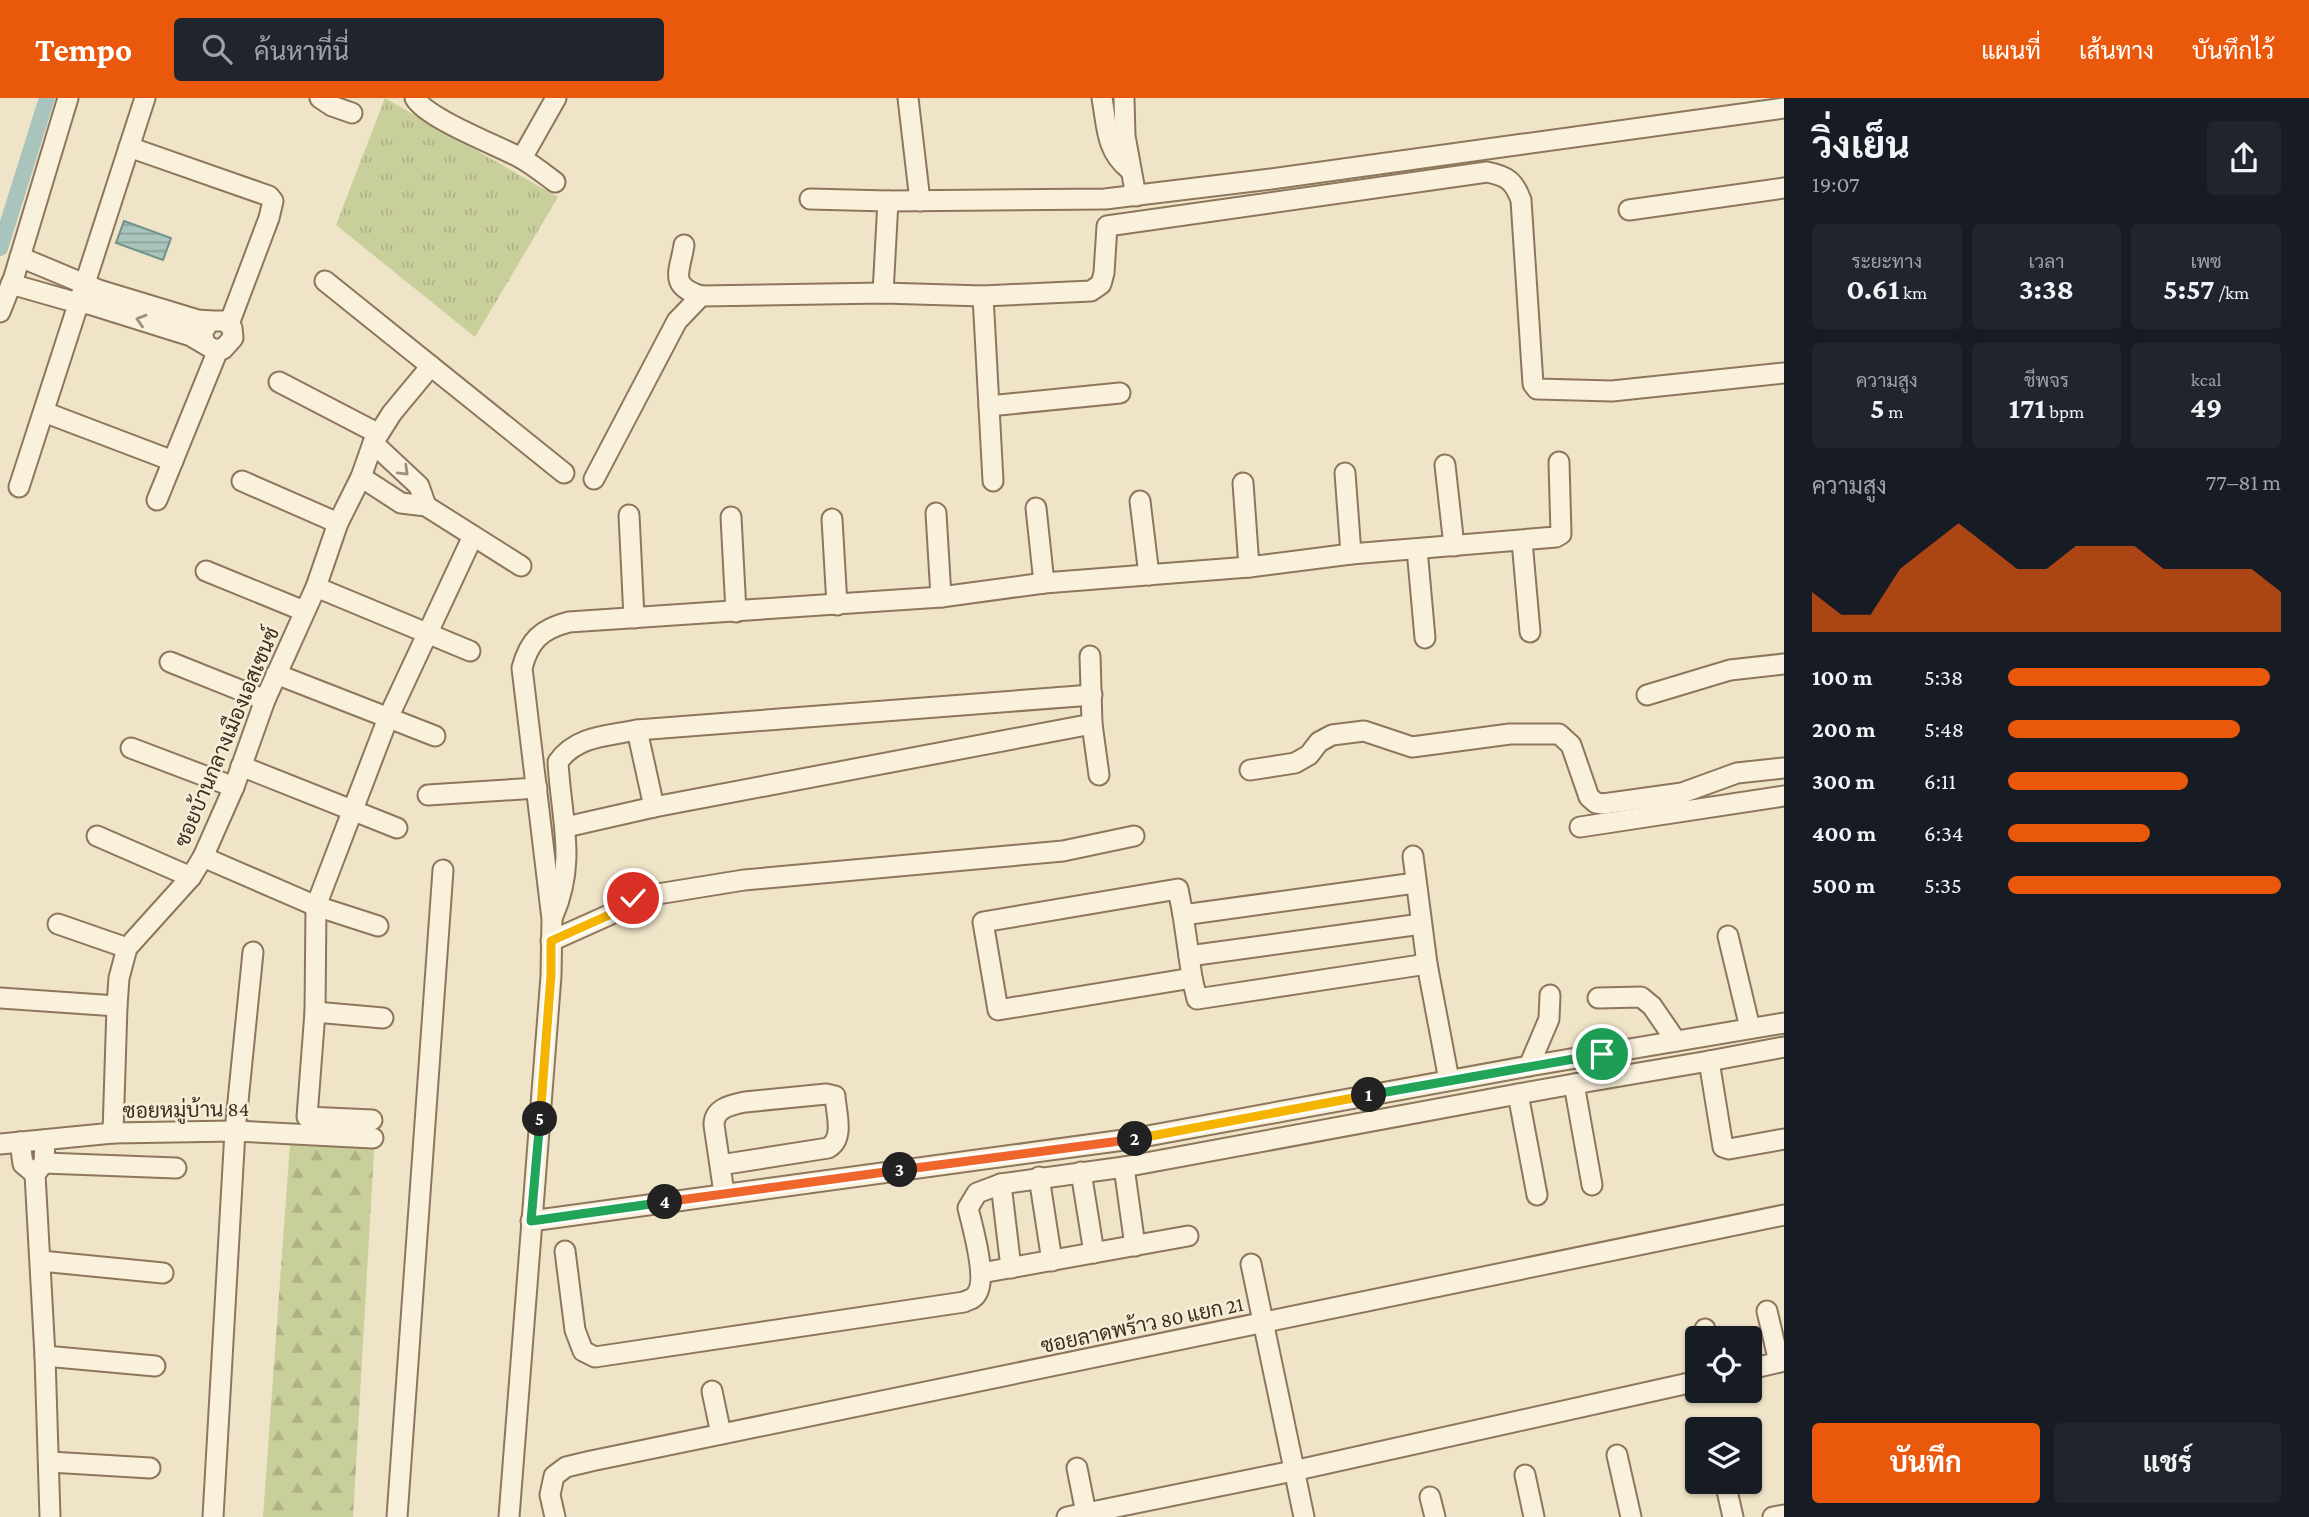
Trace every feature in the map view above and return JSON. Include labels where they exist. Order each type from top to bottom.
[{"type":"street","points":[[0,312],[20,257],[68,98]]},
{"type":"street","points":[[19,487],[145,98]]},
{"type":"street","points":[[320,98],[332,106],[352,113]]},
{"type":"street","points":[[415,98],[434,114],[522,159],[555,182]]},
{"type":"street","points":[[522,159],[556,98]]},
{"type":"street","points":[[908,98],[920,201]]},
{"type":"street","points":[[1102,98],[1112,151],[1129,169]]},
{"type":"street","points":[[1124,98],[1129,169],[1136,196]]},
{"type":"street","points":[[810,199],[1105,199],[1784,108]]},
{"type":"street","points":[[129,146],[269,196],[273,201],[269,218],[220,323],[202,333],[211,347]]},
{"type":"street","points":[[1107,226],[1487,172],[1502,175],[1510,179],[1517,188],[1521,200],[1533,384],[1536,389],[1612,391],[1784,373]]},
{"type":"street","points":[[1629,210],[1784,188]]},
{"type":"street","points":[[684,245],[677,272],[680,283],[686,291],[701,296],[883,293],[983,296],[1091,291],[1101,284],[1104,272],[1107,226],[1105,199]]},
{"type":"street","points":[[883,293],[888,201]]},
{"type":"street","points":[[11,284],[83,293],[99,290],[198,320],[220,323],[232,328],[233,338],[228,347],[211,347],[191,335],[83,293],[20,257]]},
{"type":"street","points":[[325,281],[564,473]]},
{"type":"street","points":[[594,479],[677,321],[701,296]]},
{"type":"street","points":[[983,296],[993,481]]},
{"type":"street","points":[[157,500],[173,461],[211,347]]},
{"type":"street","name":"ซอยบ้านกลางเมืองเอสเซนซ์","points":[[113,1133],[119,978],[127,948],[191,877],[204,857],[234,787],[265,700],[316,586],[338,523],[361,477],[375,438],[391,413],[432,366]]},
{"type":"street","points":[[279,382],[375,438],[419,486],[426,506]]},
{"type":"street","points":[[989,407],[1120,393]]},
{"type":"street","points":[[44,412],[173,461]]},
{"type":"street","points":[[509,1517],[551,975],[552,919],[522,668],[527,649],[551,626],[569,622],[941,597],[1044,583],[1249,568],[1351,554],[1556,537],[1561,534],[1559,462]]},
{"type":"street","points":[[1446,465],[1454,546]]},
{"type":"street","points":[[1345,473],[1351,554]]},
{"type":"street","points":[[361,477],[401,503],[426,506],[521,566]]},
{"type":"street","points":[[242,481],[338,523]]},
{"type":"street","points":[[1243,483],[1249,568]]},
{"type":"street","points":[[1140,501],[1149,575]]},
{"type":"street","points":[[1036,508],[1044,583]]},
{"type":"street","points":[[936,513],[941,597]]},
{"type":"street","points":[[629,515],[634,618]]},
{"type":"street","points":[[731,517],[736,612]]},
{"type":"street","points":[[832,519],[837,605]]},
{"type":"street","points":[[383,1018],[315,1012],[316,906],[388,718],[473,536]]},
{"type":"street","points":[[1522,541],[1530,632]]},
{"type":"street","points":[[1417,549],[1425,638]]},
{"type":"street","points":[[206,571],[304,611]]},
{"type":"street","points":[[316,586],[470,651]]},
{"type":"street","points":[[1090,656],[1092,724],[1099,775]]},
{"type":"street","points":[[170,662],[265,700]]},
{"type":"street","points":[[1647,695],[1730,670],[1784,664]]},
{"type":"street","points":[[276,674],[435,736]]},
{"type":"street","points":[[552,919],[562,896],[566,872],[566,827],[558,762],[565,752],[579,742],[637,730],[1092,695]]},
{"type":"street","points":[[566,827],[654,807],[1092,724]]},
{"type":"street","points":[[637,730],[654,807]]},
{"type":"street","points":[[1250,770],[1295,763],[1309,755],[1319,742],[1332,736],[1364,731],[1412,747],[1510,734],[1559,734],[1571,745],[1589,797],[1596,803],[1603,804],[1682,793],[1737,773],[1784,768]]},
{"type":"street","points":[[131,748],[234,787]]},
{"type":"street","points":[[241,766],[397,828]]},
{"type":"street","points":[[428,795],[537,788]]},
{"type":"street","points":[[1580,827],[1784,796]]},
{"type":"street","points":[[97,836],[191,877]]},
{"type":"street","points":[[551,941],[609,915],[633,898],[744,880],[1063,851],[1134,836]]},
{"type":"street","points":[[1413,856],[1427,964],[1449,1080]]},
{"type":"street","points":[[204,857],[316,906],[378,926]]},
{"type":"street","points":[[397,1517],[443,870]]},
{"type":"street","points":[[1183,915],[1415,883]]},
{"type":"street","points":[[1192,978],[998,1010],[983,922],[1178,889],[1197,999],[1427,964]]},
{"type":"street","points":[[58,924],[127,948]]},
{"type":"street","points":[[1189,956],[1421,924]]},
{"type":"street","points":[[1728,936],[1750,1028]]},
{"type":"street","points":[[213,1517],[235,1131],[253,952]]},
{"type":"street","points":[[1528,1066],[1549,1019],[1550,995]]},
{"type":"street","points":[[1598,999],[1641,997],[1652,1006],[1676,1041]]},
{"type":"street","points":[[0,998],[117,1006]]},
{"type":"street","name":"ซอยหมู่บ้าน 84","points":[[10,1143],[113,1133],[373,1129],[307,1117],[315,1012]]},
{"type":"street","points":[[531,1221],[1131,1139],[1449,1080],[1784,1023]]},
{"type":"street","points":[[565,1251],[575,1330],[583,1351],[596,1357],[964,1302],[975,1297],[980,1288],[981,1273],[968,1208],[977,1193],[1001,1184],[1124,1167],[1784,1047]]},
{"type":"street","points":[[1709,1060],[1723,1147],[1730,1149],[1784,1139]]},
{"type":"street","points":[[1574,1084],[1592,1185]]},
{"type":"street","points":[[720,1165],[828,1149],[835,1144],[838,1137],[835,1096],[826,1094],[753,1101],[722,1110],[714,1118],[720,1165],[724,1193]]},
{"type":"street","points":[[1518,1094],[1537,1195]]},
{"type":"street","points":[[45,1140],[40,1168],[41,1261],[50,1517]]},
{"type":"street","points":[[10,1143],[23,1164],[40,1168],[176,1168]]},
{"type":"street","points":[[1124,1167],[1135,1246]]},
{"type":"street","points":[[1081,1172],[1094,1253]]},
{"type":"street","points":[[1039,1177],[1052,1261]]},
{"type":"street","points":[[1001,1184],[1011,1268]]},
{"type":"street","name":"ซอยลาดพร้าว 80 แยก 21","points":[[555,1517],[550,1495],[554,1476],[566,1467],[1784,1215]]},
{"type":"street","points":[[981,1273],[1188,1236]]},
{"type":"street","points":[[41,1261],[163,1273]]},
{"type":"street","points":[[1251,1264],[1304,1517]]},
{"type":"street","points":[[1762,1366],[1782,1362],[1767,1311]]},
{"type":"street","points":[[46,1356],[155,1366]]},
{"type":"street","points":[[1077,1468],[1077,1515],[1293,1471],[1685,1384]]},
{"type":"street","points":[[712,1391],[721,1434]]},
{"type":"street","points":[[1617,1455],[1631,1517]]},
{"type":"street","points":[[50,1462],[150,1468]]},
{"type":"street","points":[[1525,1475],[1534,1517]]},
{"type":"street","points":[[1728,1494],[1733,1517]]},
{"type":"street","points":[[1430,1497],[1435,1517]]},
{"type":"street","points":[[1773,1517],[1784,1515]]},
{"type":"green space","points":[[385,98],[558,197],[475,337],[336,225]]},
{"type":"green space","points":[[291,1129],[375,1134],[353,1517],[263,1517]]},
{"type":"water","points":[[124,221],[171,238],[163,260],[116,243]]},
{"type":"waterway","points":[[0,248],[47,98]]},
{"type":"route","points":[[633,898],[609,915],[551,941],[551,975],[531,1221],[1131,1139],[1602,1054]]}]
